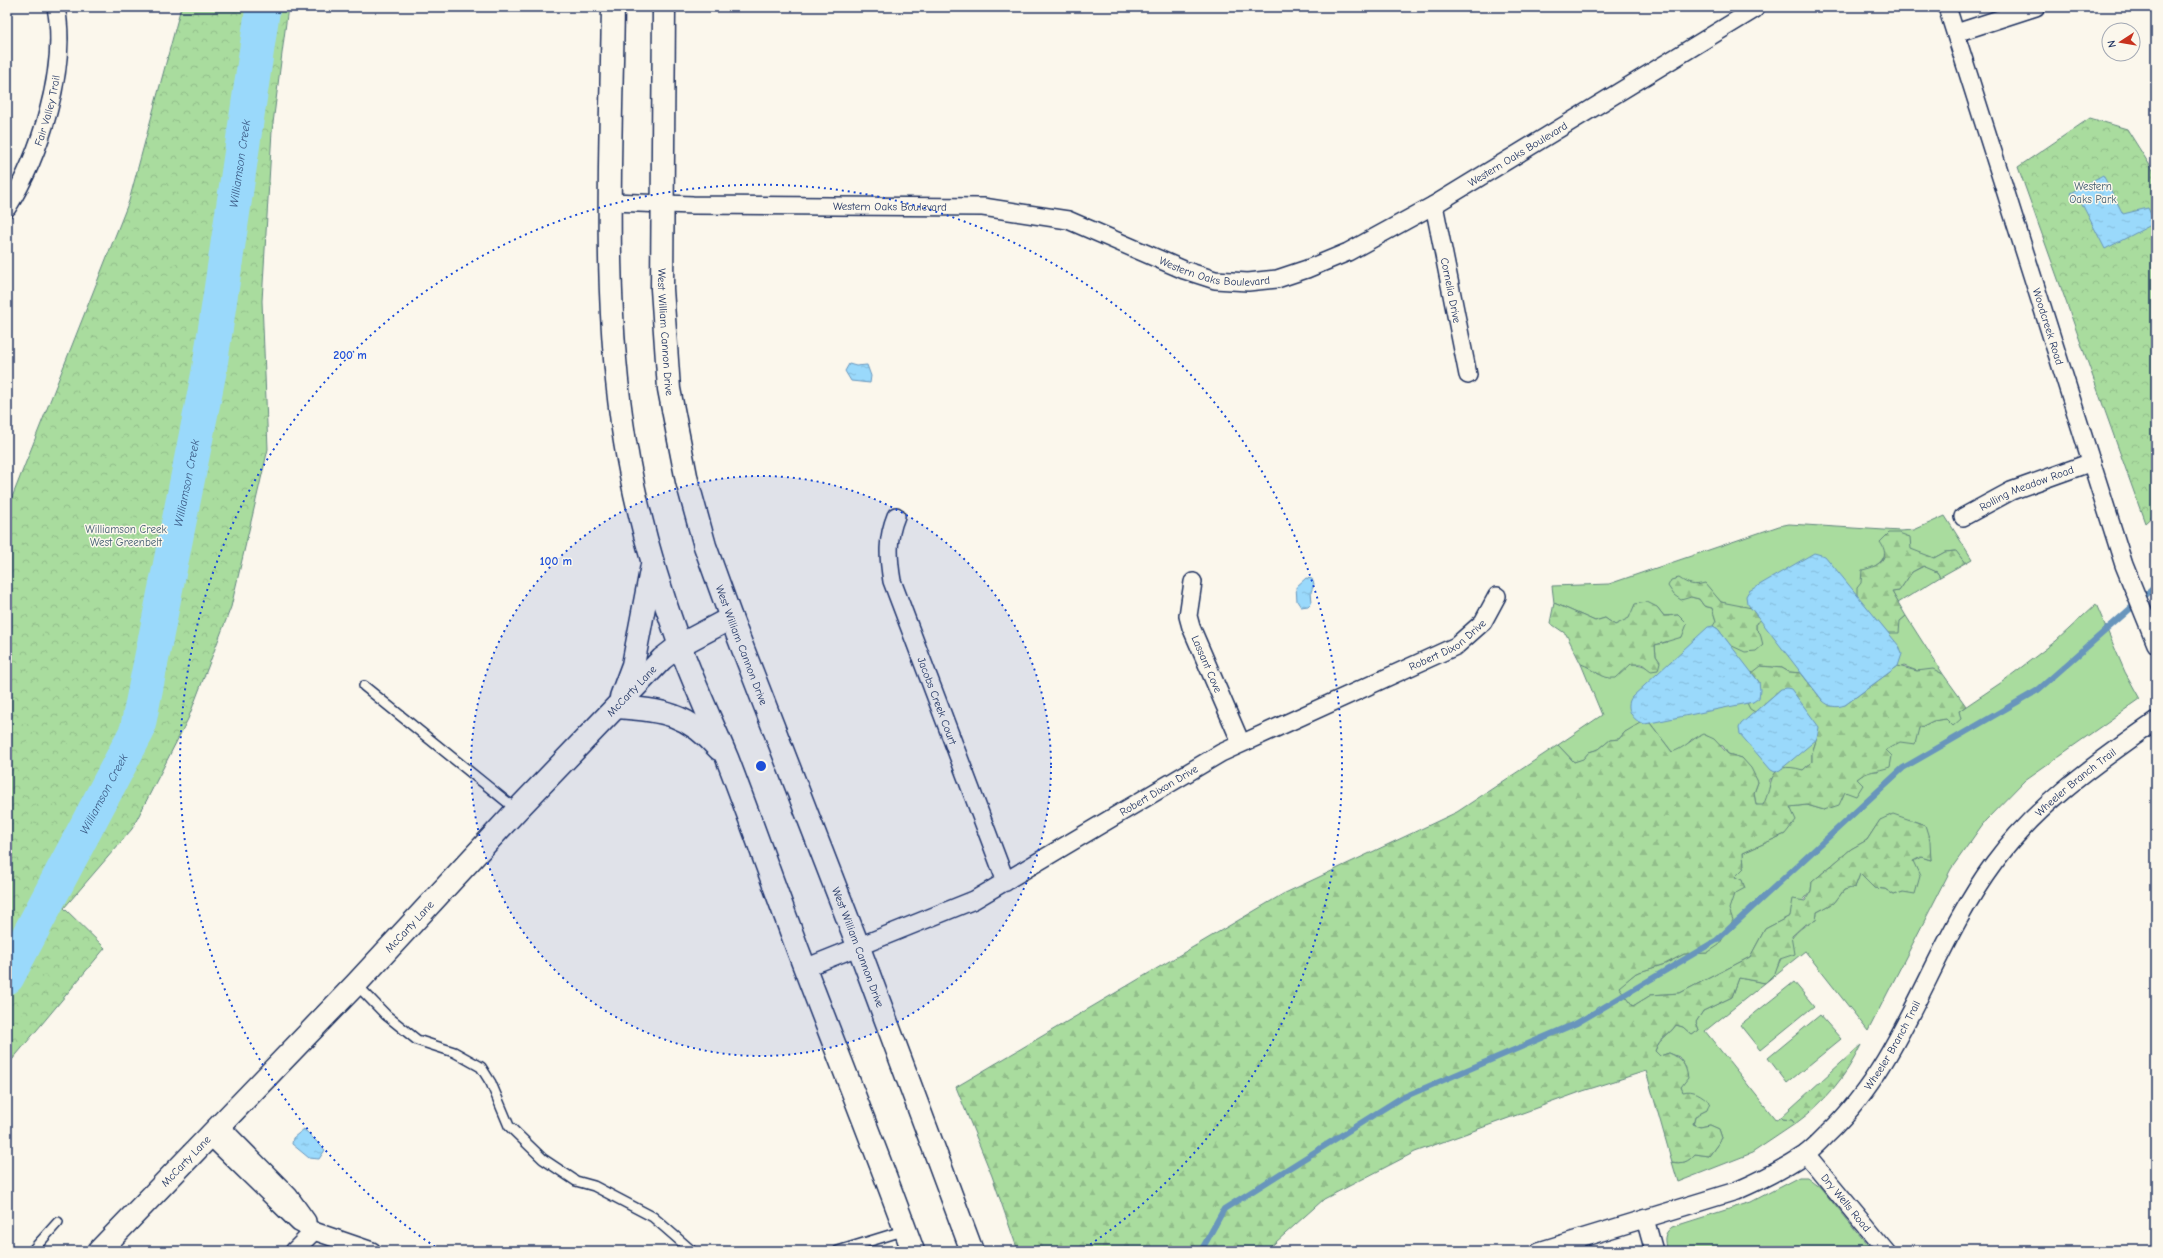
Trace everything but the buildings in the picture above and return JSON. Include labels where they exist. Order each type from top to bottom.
[{"type":"main road","points":[[613,7],[611,202],[612,330],[626,446],[653,561],[680,645],[727,759],[805,968],[914,1251]]},
{"type":"main road","name":"West William Cannon Drive","points":[[664,7],[661,202],[662,289],[665,354],[673,415],[687,481],[705,546],[730,618],[859,948],[972,1251]]},
{"type":"main road","points":[[653,561],[633,665],[617,707],[651,710],[691,723],[706,734],[727,759]]},
{"type":"main road","name":"McCarty Lane","points":[[100,1251],[356,984],[517,810],[662,659],[680,645],[730,618]]},
{"type":"street","name":"Fair Valley Trail","points":[[7,208],[28,169],[42,128],[56,77],[59,49],[56,7]]},
{"type":"street","name":"Woodcreek Road","points":[[1947,7],[2124,565],[2154,640]]},
{"type":"street","points":[[1956,33],[2036,7]]},
{"type":"street","name":"Western Oaks Boulevard","points":[[611,202],[661,202],[693,205],[983,207],[1068,220],[1184,270],[1209,278],[1248,282],[1277,279],[1308,269],[1348,252],[1434,205],[1756,9]]},
{"type":"street","name":"Cornelia Drive","points":[[1434,205],[1468,376]]},
{"type":"street","name":"Rolling Meadow Road","points":[[1963,517],[2011,491],[2092,462]]},
{"type":"street","name":"Jacobs Creek Court","points":[[896,516],[890,531],[888,555],[892,581],[1006,882]]},
{"type":"street","name":"Lassant Cove","points":[[1193,582],[1188,616],[1191,627],[1241,743]]},
{"type":"street","name":"Robert Dixon Drive","points":[[805,968],[859,948],[974,900],[1179,777],[1241,743],[1456,646],[1483,622],[1498,596]]},
{"type":"street","name":"Wheeler Branch Trail","points":[[1539,1251],[1736,1191],[1760,1180],[1806,1154],[1840,1122],[1876,1075],[1973,894],[2012,839],[2060,792],[2156,721]]},
{"type":"street","points":[[215,1131],[289,1196],[314,1231],[372,1251]]},
{"type":"street","name":"Dry Wells Road","points":[[1806,1154],[1886,1251]]},
{"type":"street","points":[[1645,1219],[1654,1251]]},
{"type":"street","points":[[294,1251],[314,1231]]},
{"type":"lane","points":[[364,686],[517,810]]},
{"type":"lane","points":[[356,984],[386,1015],[417,1040],[454,1052],[481,1067],[491,1083],[509,1126],[543,1159],[576,1181],[594,1186],[653,1217],[692,1251]]},
{"type":"lane","points":[[32,1251],[58,1222]]},
{"type":"lane","points":[[838,1251],[906,1230]]},
{"type":"green space","name":"Williamson Creek West Greenbelt","points":[[181,7],[288,7],[272,131],[262,301],[268,449],[231,607],[188,719],[132,829],[64,908],[105,948],[7,1066],[7,510],[129,201]]},
{"type":"green space","name":"Western Oaks Park","points":[[2090,118],[2127,129],[2156,175],[2156,513],[2145,523],[2018,167]]},
{"type":"green space","points":[[1945,516],[1972,559],[1965,563],[1955,551],[1945,552],[1934,558],[1911,550],[1885,549],[1885,555],[1882,560],[1872,568],[1900,621],[1906,616],[1943,674],[1933,670],[1917,671],[1904,666],[1823,701],[1801,673],[1789,672],[1782,668],[1761,666],[1755,711],[1781,689],[1819,732],[1812,753],[1812,762],[1803,770],[1770,779],[1769,795],[1763,806],[1756,805],[1754,793],[1758,782],[1742,758],[1728,754],[1723,746],[1692,739],[1683,749],[1672,752],[1650,723],[1625,732],[1619,739],[1610,740],[1599,749],[1589,752],[1583,760],[1574,762],[1558,745],[1602,715],[1581,664],[1592,667],[1598,674],[1631,664],[1638,664],[1651,670],[1660,662],[1656,656],[1655,645],[1667,642],[1678,615],[1664,616],[1657,607],[1615,625],[1605,618],[1595,621],[1554,603],[1552,586],[1609,584],[1779,526],[1789,524],[1900,531],[1914,530]],"holes":[[[1679,579],[1689,584],[1705,584],[1721,602],[1745,608],[1756,623],[1756,629],[1760,633],[1740,649],[1734,646],[1728,642],[1721,633],[1712,608],[1704,606],[1699,599],[1691,597]]]},
{"type":"green space","points":[[1889,533],[1899,533],[1910,537],[1911,549],[1934,558],[1945,552],[1956,551],[1965,563],[1940,577],[1937,572],[1923,566],[1912,572],[1899,591],[1892,592],[1906,616],[1900,621],[1899,633],[1888,633],[1857,596],[1857,588],[1861,583],[1862,570],[1873,567],[1882,561],[1884,553],[1880,542]]},
{"type":"green space","points":[[1924,566],[1937,572],[1940,577],[1898,603],[1892,592],[1899,591],[1912,572]]},
{"type":"green space","points":[[1679,578],[1692,584],[1705,583],[1721,602],[1752,608],[1761,620],[1756,623],[1756,629],[1760,633],[1763,645],[1756,651],[1745,652],[1730,645],[1718,629],[1713,626],[1716,621],[1712,608],[1704,606],[1699,599],[1691,597],[1681,600],[1674,595],[1668,586],[1671,580]]},
{"type":"green space","points":[[1647,602],[1657,607],[1664,616],[1678,615],[1687,624],[1682,637],[1655,645],[1656,656],[1660,662],[1658,670],[1651,671],[1642,664],[1631,664],[1616,678],[1602,676],[1581,664],[1566,634],[1550,623],[1554,603],[1595,621],[1605,618],[1615,625],[1629,618],[1635,604]]},
{"type":"green space","points":[[2096,604],[2125,672],[2140,699],[2025,780],[1985,821],[1951,869],[1868,1031],[1805,951],[1765,983],[1778,965],[1786,948],[1796,933],[1816,920],[1817,912],[1834,903],[1844,890],[1855,887],[1860,874],[1874,888],[1885,889],[1894,895],[1903,892],[1913,861],[1921,857],[1931,860],[1925,825],[1911,820],[1880,820],[1867,840],[1851,849],[1812,882],[1811,891],[1790,916],[1765,929],[1750,957],[1680,993],[1651,995],[1633,1006],[1618,987],[1636,973],[1665,964],[1684,954],[1707,953],[1729,907],[1735,877],[1744,868],[1743,853],[1785,834],[1789,807],[1807,805],[1824,810],[1845,792],[1863,785],[1857,779],[1866,771],[1878,771],[1886,750],[1919,728],[1933,721],[1946,719],[1953,726],[1959,711],[2002,682],[2056,641]]},
{"type":"green space","points":[[1761,666],[1782,668],[1789,672],[1801,673],[1823,701],[1845,705],[1898,666],[1917,671],[1933,669],[1943,674],[1966,706],[1959,711],[1961,719],[1953,726],[1946,719],[1933,721],[1919,728],[1915,744],[1900,742],[1886,750],[1892,756],[1890,767],[1869,773],[1857,779],[1863,785],[1856,796],[1845,792],[1839,805],[1824,810],[1807,805],[1790,807],[1796,820],[1785,834],[1743,853],[1744,868],[1735,877],[1742,880],[1745,888],[1734,894],[1729,909],[1733,920],[1719,945],[1707,953],[1684,954],[1665,964],[1636,973],[1619,987],[1633,1006],[1651,995],[1680,993],[1750,957],[1765,929],[1790,916],[1793,899],[1805,901],[1811,891],[1812,882],[1851,849],[1867,840],[1880,820],[1893,814],[1925,825],[1930,841],[1931,860],[1921,857],[1913,861],[1920,876],[1915,894],[1903,892],[1894,895],[1885,889],[1874,888],[1860,874],[1855,887],[1844,890],[1834,903],[1817,912],[1816,920],[1804,925],[1792,936],[1795,954],[1780,959],[1775,973],[1765,983],[1739,978],[1732,997],[1703,1011],[1696,1022],[1699,1030],[1692,1035],[1683,1027],[1676,1025],[1659,1043],[1655,1051],[1660,1056],[1669,1053],[1677,1057],[1686,1069],[1688,1078],[1681,1087],[1683,1092],[1694,1092],[1710,1102],[1707,1110],[1695,1116],[1693,1124],[1700,1127],[1710,1125],[1719,1129],[1722,1138],[1709,1156],[1695,1154],[1685,1162],[1672,1162],[1646,1071],[1583,1091],[1415,1152],[1324,1199],[1266,1251],[1018,1251],[992,1176],[956,1087],[1283,894],[1457,812],[1558,745],[1574,762],[1583,759],[1589,752],[1599,749],[1610,740],[1619,739],[1625,732],[1640,723],[1650,723],[1672,752],[1703,734],[1714,739],[1728,754],[1742,758],[1751,768],[1758,782],[1754,793],[1756,805],[1763,805],[1773,776],[1777,771],[1783,768],[1803,770],[1812,762],[1812,753],[1819,732],[1781,689],[1755,712],[1750,709],[1747,703],[1753,702],[1759,682],[1752,673]]},
{"type":"green space","points":[[1739,978],[1765,983],[1705,1031],[1776,1120],[1781,1117],[1783,1119],[1792,1120],[1795,1124],[1752,1153],[1678,1182],[1672,1162],[1685,1162],[1695,1154],[1709,1156],[1722,1138],[1719,1129],[1710,1125],[1700,1127],[1693,1124],[1695,1116],[1707,1110],[1683,1093],[1681,1087],[1686,1068],[1679,1057],[1669,1053],[1660,1056],[1655,1051],[1657,1046],[1676,1025],[1683,1027],[1692,1035],[1699,1030],[1696,1022],[1703,1011],[1732,997]]},
{"type":"green space","points":[[1794,982],[1814,1006],[1760,1050],[1740,1025]]},
{"type":"green space","points":[[1820,1015],[1841,1039],[1787,1083],[1768,1058]]},
{"type":"green space","points":[[1861,1045],[1841,1079],[1825,1098],[1806,1116],[1795,1124],[1792,1120],[1783,1119],[1781,1117]]},
{"type":"green space","points":[[1799,1177],[1807,1177],[1820,1187],[1872,1251],[1667,1251],[1665,1238],[1667,1232],[1672,1227],[1751,1202]]},
{"type":"water","points":[[2103,175],[2123,214],[2148,208],[2155,223],[2105,249],[2080,200],[2074,200],[2070,193]]},
{"type":"water","points":[[849,364],[856,366],[867,365],[871,376],[870,383],[851,381],[845,371]]},
{"type":"water","points":[[1814,553],[1825,556],[1899,646],[1902,654],[1898,666],[1845,705],[1831,706],[1823,701],[1747,603],[1746,596],[1749,591]]},
{"type":"water","points":[[1306,578],[1312,579],[1314,584],[1311,592],[1312,602],[1308,606],[1301,607],[1297,601],[1296,587]]},
{"type":"water","points":[[1713,626],[1718,629],[1759,682],[1759,698],[1753,702],[1645,724],[1637,720],[1631,714],[1629,709],[1632,697],[1708,627]]},
{"type":"water","points":[[1781,689],[1791,689],[1819,727],[1817,739],[1780,770],[1775,772],[1771,770],[1740,734],[1739,728],[1741,724]]},
{"type":"water","points":[[304,1129],[325,1150],[319,1159],[309,1158],[292,1144],[293,1138]]},
{"type":"waterway","name":"Williamson Creek","points":[[7,977],[137,731],[209,372],[263,7]]},
{"type":"waterway","points":[[1201,1251],[1224,1209],[1399,1099],[1577,1023],[1717,940],[1903,768],[2038,690],[2156,586]]}]
